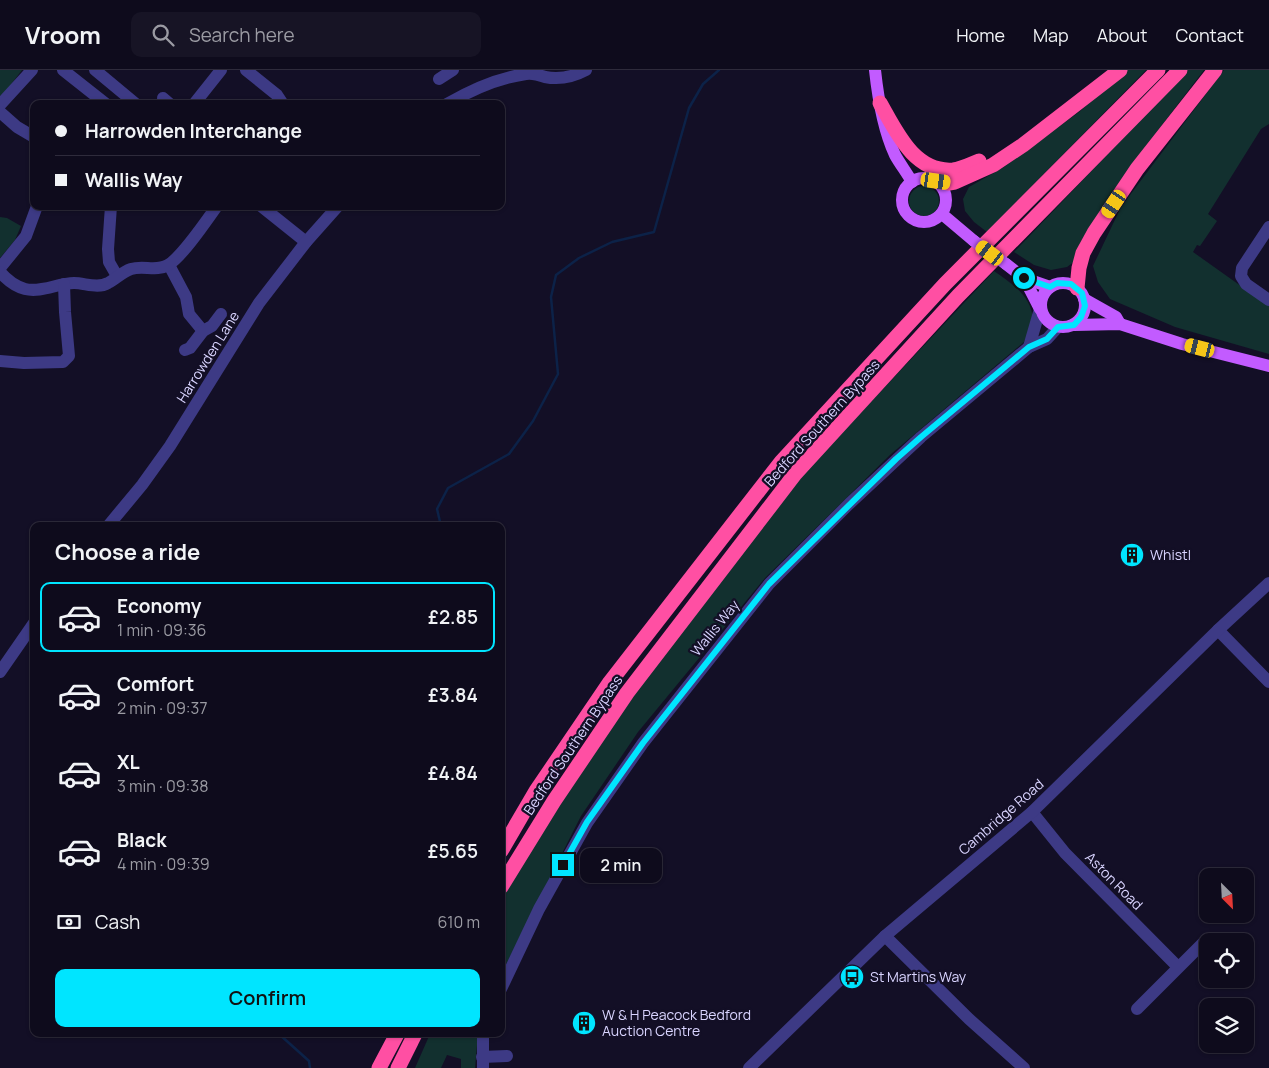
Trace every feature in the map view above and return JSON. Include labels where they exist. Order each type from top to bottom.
[{"type":"highway","points":[[936,181],[954,182],[993,165],[1023,145],[1120,70]]},
{"type":"highway","name":"Bedford Southern Bypass","points":[[505,844],[536,791],[610,682],[781,462],[945,284],[1158,70]]},
{"type":"highway","name":"Bedford Southern Bypass","points":[[505,881],[554,801],[627,693],[795,474],[958,296],[1180,70]]},
{"type":"highway","points":[[1081,293],[1079,268],[1083,252],[1094,233],[1137,169],[1215,70]]},
{"type":"highway","points":[[880,103],[903,142],[919,160],[938,169],[957,169],[1023,145]]},
{"type":"highway","points":[[379,1068],[395,1037]]},
{"type":"highway","points":[[398,1068],[414,1037]]},
{"type":"main road","points":[[876,70],[880,103],[887,131],[895,155],[912,182]]},
{"type":"main road","points":[[924,178],[936,181],[942,186],[945,193],[945,207],[942,214],[936,219],[921,222],[914,220],[904,209],[903,194],[912,182],[924,178]]},
{"type":"main road","points":[[942,214],[974,241],[1024,278],[1050,287]]},
{"type":"main road","points":[[1024,278],[1040,309],[1051,325],[1058,327],[1120,324],[1182,344],[1269,366]]},
{"type":"main road","points":[[1040,309],[1040,303],[1050,287],[1064,282],[1071,284],[1116,317],[1120,324]]},
{"type":"main road","points":[[1074,325],[1083,313],[1081,293]]},
{"type":"street","points":[[0,104],[32,70]]},
{"type":"street","points":[[63,70],[101,100]]},
{"type":"street","points":[[95,70],[131,100]]},
{"type":"street","points":[[197,100],[221,70]]},
{"type":"street","points":[[246,70],[277,95],[280,100]]},
{"type":"street","points":[[453,100],[466,93],[508,77],[529,73],[550,78],[564,78],[586,70]]},
{"type":"street","points":[[439,79],[458,72]]},
{"type":"street","points":[[0,112],[30,134]]},
{"type":"street","points":[[0,268],[26,236],[36,210]]},
{"type":"street","points":[[111,210],[109,262],[117,276]]},
{"type":"street","points":[[0,272],[9,282],[26,289],[73,283],[100,286],[132,268],[157,269],[169,265],[177,258],[214,210]]},
{"type":"street","points":[[266,210],[306,242]]},
{"type":"street","name":"Harrowden Lane","points":[[111,522],[142,485],[170,446],[260,303],[306,242],[334,210]]},
{"type":"street","points":[[1269,227],[1242,268],[1241,276],[1246,284],[1269,300]]},
{"type":"street","points":[[169,265],[186,297],[189,314],[203,331]]},
{"type":"street","points":[[0,361],[46,364],[63,362],[69,356],[64,284]]},
{"type":"street","points":[[1029,347],[1040,309]]},
{"type":"street","points":[[186,350],[196,342],[203,331],[212,326],[221,314]]},
{"type":"street","name":"Wallis Way","points":[[505,981],[539,909],[587,822],[643,743],[769,584],[902,454],[1029,347],[1047,339],[1058,327]]},
{"type":"street","name":"Cambridge Road","points":[[749,1068],[885,936],[1032,812],[1218,630],[1269,583]]},
{"type":"street","points":[[0,672],[30,629]]},
{"type":"street","points":[[1218,630],[1269,682]]},
{"type":"street","name":"Aston Road","points":[[1032,812],[1064,852],[1178,967]]},
{"type":"street","points":[[885,936],[969,1019],[1024,1068]]},
{"type":"street","points":[[1137,1009],[1199,947]]},
{"type":"street","points":[[483,1037],[482,1063],[507,1056]]},
{"type":"green space","points":[[0,70],[22,70],[0,96]]},
{"type":"green space","points":[[1127,70],[1146,70],[987,232],[974,222],[965,211],[963,199],[969,187],[1004,167],[1079,112]]},
{"type":"green space","points":[[1188,70],[1204,70],[1126,172],[1080,243],[1075,261],[1067,267],[1051,270],[1034,265],[1014,252]]},
{"type":"green space","points":[[1224,70],[1269,70],[1269,124],[1261,129],[1208,214],[1217,221],[1200,246],[1197,245],[1193,252],[1269,306],[1269,354],[1175,327],[1110,299],[1098,282],[1093,266],[1121,207]]},
{"type":"green space","points":[[924,186],[935,190],[939,201],[935,212],[924,216],[913,212],[909,201],[913,190]]},
{"type":"green space","points":[[0,217],[7,218],[21,226],[15,240],[0,258]]},
{"type":"green space","points":[[994,271],[1025,297],[1032,311],[1033,323],[1024,342],[891,454],[765,578],[638,732],[581,816],[505,966],[505,894],[558,803],[631,695],[800,477]]},
{"type":"green space","points":[[429,1037],[478,1037],[475,1068],[461,1068],[461,1059],[447,1055],[441,1068],[415,1068]]},
{"type":"waterway","points":[[440,522],[437,509],[448,488],[509,454],[533,421],[558,374],[551,297],[556,275],[579,258],[612,242],[654,232],[689,108],[703,84],[719,70]]},
{"type":"waterway","points":[[282,1037],[309,1061],[310,1068]]},
{"type":"place","name":"Whistl","points":[[1132,555]]},
{"type":"place","name":"St Martins Way","points":[[852,977]]},
{"type":"place","name":"W & H Peacock Bedford Auction Centre","points":[[584,1023]]},
{"type":"route","points":[[563,865],[587,822],[643,743],[769,584],[849,504],[921,437],[1029,347],[1047,339],[1058,327],[1074,325],[1081,317],[1085,306],[1082,293],[1077,288],[1064,282],[1050,287],[1024,278]]}]
